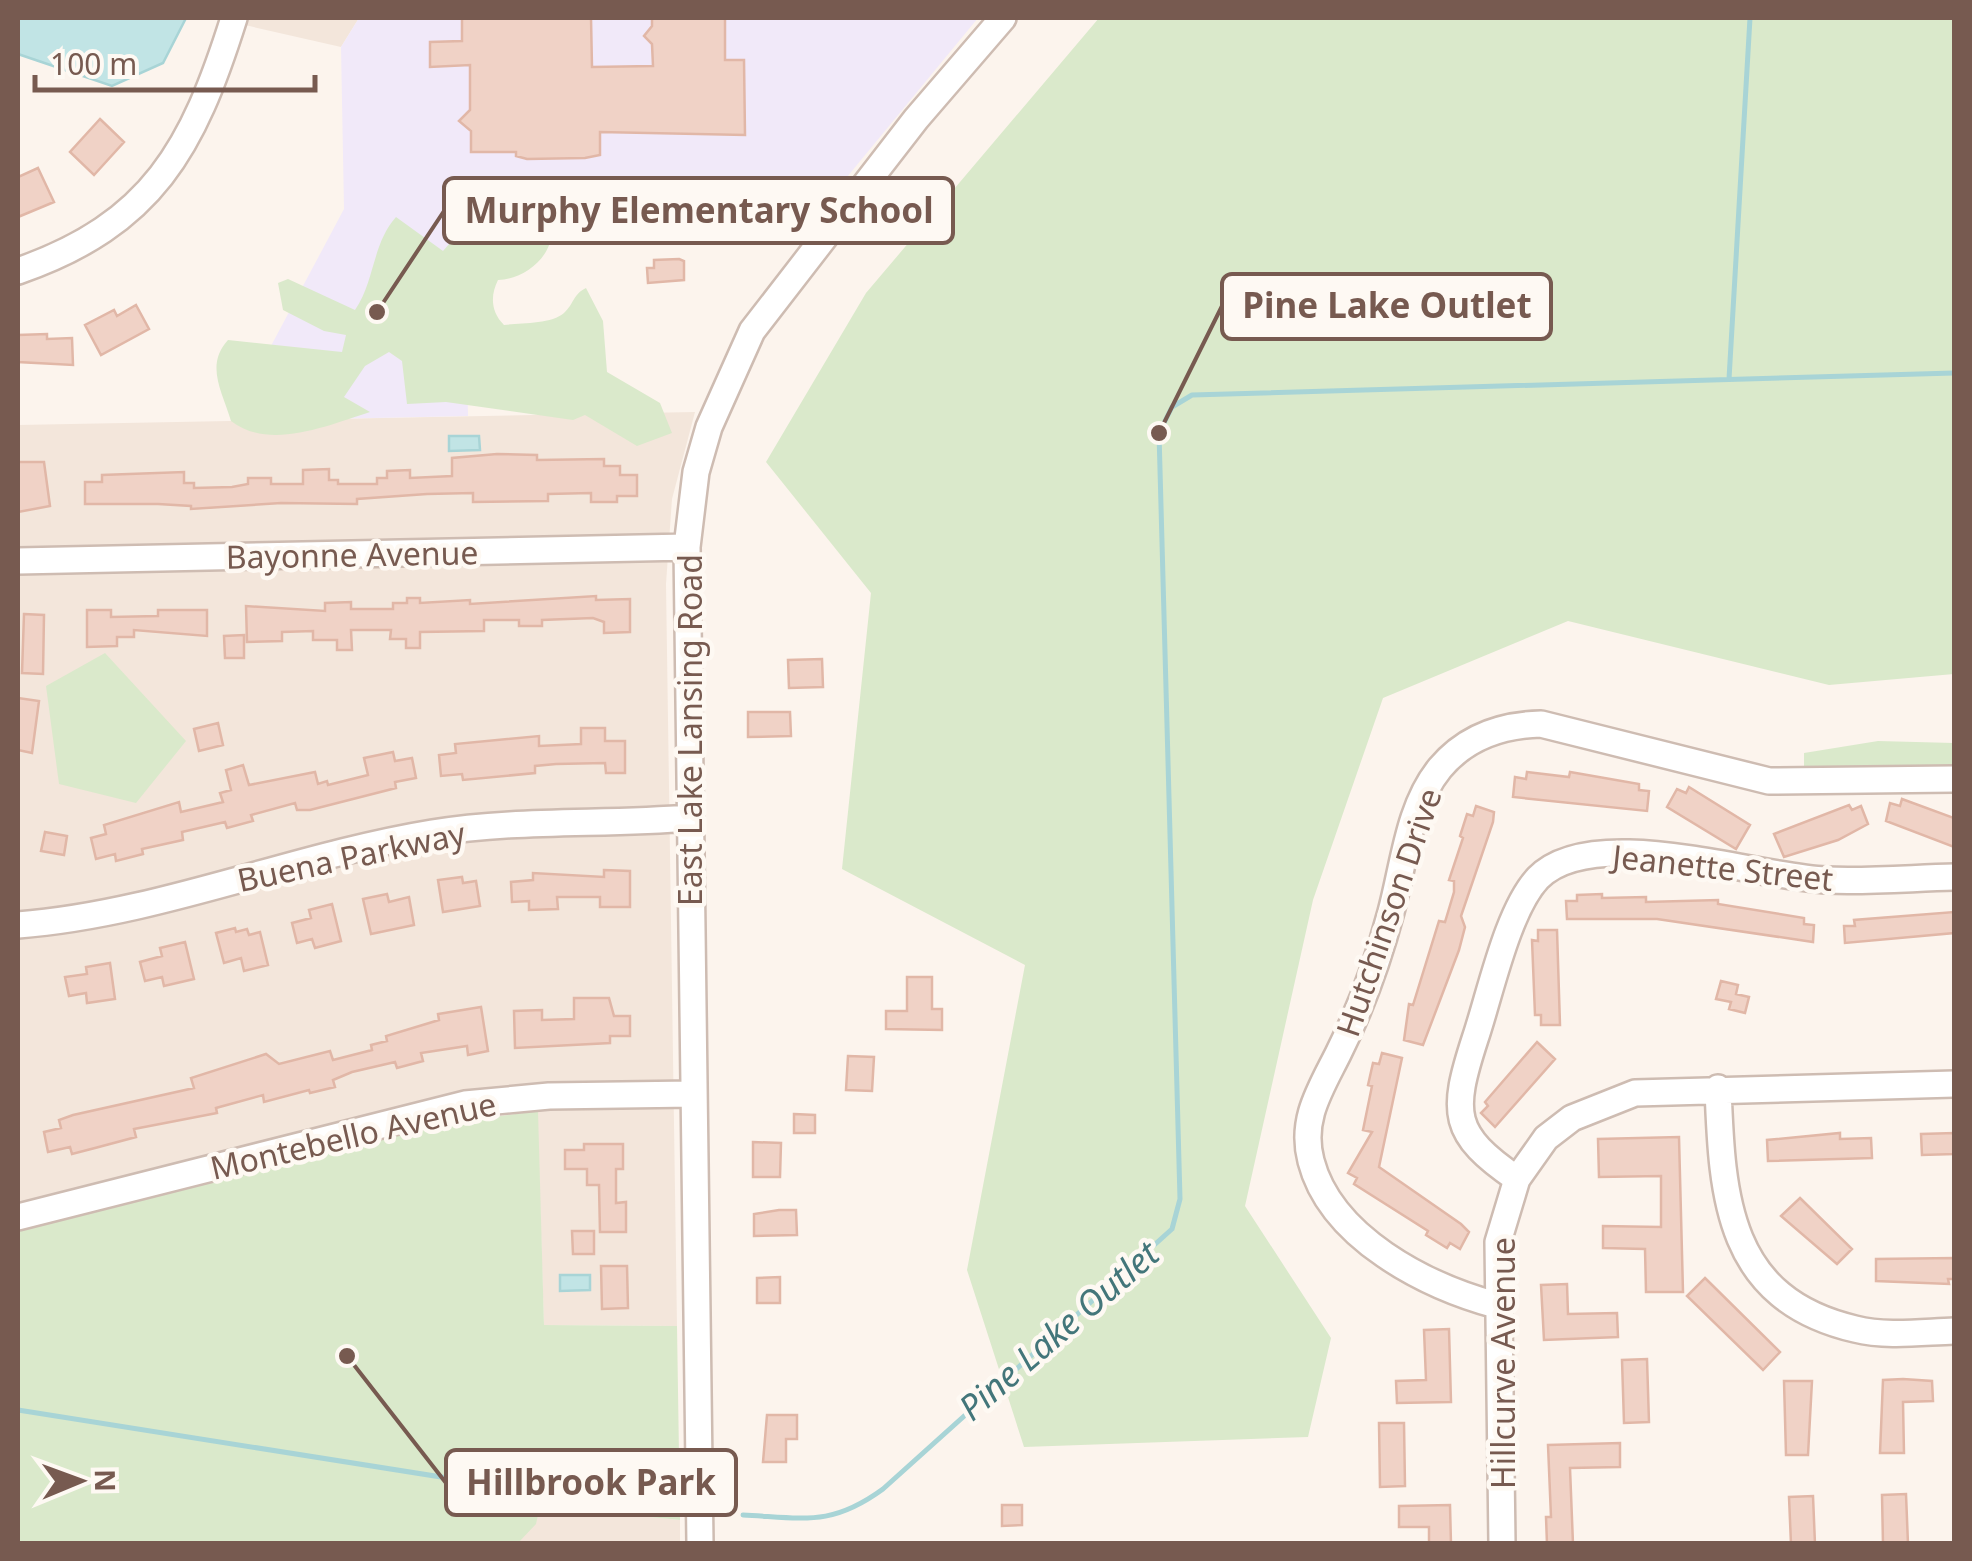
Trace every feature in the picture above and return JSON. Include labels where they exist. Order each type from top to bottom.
[{"type":"street","points":[[18,271],[60,256],[114,224],[167,170],[211,92],[234,18]]},
{"type":"street","name":"East Lake Lansing Road","points":[[700,1544],[686,547],[696,472],[709,426],[752,331],[916,120],[1003,18]]},
{"type":"street","name":"Bayonne Avenue","points":[[18,561],[686,547]]},
{"type":"street","name":"Hutchinson Drive","points":[[1496,1305],[1438,1286],[1366,1238],[1327,1197],[1308,1149],[1311,1107],[1359,1012],[1379,956],[1413,824],[1423,794],[1438,771],[1474,739],[1514,725],[1541,724],[1769,781],[1954,780]]},
{"type":"street","name":"Buena Parkway","points":[[18,924],[141,905],[432,833],[504,825],[690,818]]},
{"type":"street","name":"Jeanette Street","points":[[1517,1179],[1480,1154],[1468,1137],[1460,1098],[1520,907],[1549,868],[1615,853],[1826,880],[1954,877]]},
{"type":"street","name":"Hillcurve Avenue","points":[[1502,1544],[1498,1242],[1517,1179],[1546,1138],[1604,1102],[1635,1094],[1718,1088],[1954,1084]]},
{"type":"street","points":[[1718,1088],[1720,1163],[1728,1215],[1758,1272],[1804,1310],[1856,1330],[1954,1331]]},
{"type":"street","name":"Montebello Avenue","points":[[18,1216],[465,1104],[549,1096],[693,1094]]},
{"type":"shaded area","points":[[214,18],[359,18],[341,47]]},
{"type":"shaded area","points":[[359,18],[978,18],[833,194],[464,202],[468,416],[231,421],[344,209],[341,47]]},
{"type":"shaded area","points":[[695,412],[672,499],[666,584],[677,1326],[544,1325],[537,1111],[463,1118],[18,1230],[18,425]]},
{"type":"shaded area","points":[[512,1503],[680,1520],[680,1543],[510,1544]]},
{"type":"green space","points":[[1099,18],[1954,18],[1954,674],[1829,685],[1568,621],[1383,698],[1313,900],[1245,1206],[1331,1338],[1308,1437],[1024,1447],[967,1270],[1025,965],[842,869],[871,593],[766,462],[866,293]]},
{"type":"green space","points":[[510,194],[551,223],[552,234],[538,262],[519,275],[498,280],[493,304],[496,315],[504,325],[559,317],[586,288],[603,321],[607,372],[660,403],[672,433],[637,446],[585,415],[573,420],[446,402],[407,404],[402,361],[389,352],[365,366],[344,397],[370,412],[281,435],[246,430],[231,421],[216,369],[221,349],[228,340],[342,352],[346,335],[324,331],[283,310],[278,283],[288,279],[355,310],[382,239],[396,217],[443,251],[482,206]]},
{"type":"green space","points":[[105,653],[186,741],[136,803],[59,784],[46,686]]},
{"type":"green space","points":[[1878,741],[1954,743],[1954,768],[1804,769],[1804,753]]},
{"type":"green space","points":[[538,1111],[544,1325],[677,1326],[680,1520],[540,1506],[536,1524],[518,1543],[18,1544],[18,1230],[424,1126]]},
{"type":"water","points":[[18,18],[186,18],[163,63],[112,86],[18,54]]},
{"type":"water","points":[[449,436],[479,436],[480,450],[449,451]]},
{"type":"water","points":[[560,1275],[590,1275],[590,1290],[560,1291]]},
{"type":"building","points":[[462,18],[591,18],[592,67],[653,66],[652,44],[644,36],[652,26],[652,18],[725,18],[725,60],[744,60],[745,135],[600,132],[600,155],[585,158],[527,159],[516,156],[516,152],[471,152],[471,131],[459,121],[470,110],[470,65],[430,67],[430,42],[462,41]]},
{"type":"building","points":[[100,119],[124,142],[94,175],[70,152]]},
{"type":"building","points":[[38,168],[54,202],[18,217],[18,177]]},
{"type":"building","points":[[654,260],[684,261],[684,280],[648,283],[647,268],[654,268]]},
{"type":"building","points":[[136,305],[149,329],[101,355],[85,325],[114,310],[117,316]]},
{"type":"building","points":[[47,334],[47,339],[72,338],[73,365],[18,362],[18,335]]},
{"type":"building","points":[[537,455],[537,460],[604,459],[604,466],[620,466],[620,475],[637,475],[637,496],[617,496],[617,502],[591,502],[591,493],[548,494],[548,501],[473,502],[473,493],[427,494],[357,499],[357,504],[281,503],[191,509],[158,504],[85,504],[85,482],[102,482],[102,475],[184,472],[184,483],[194,483],[194,488],[232,487],[248,484],[248,478],[271,478],[271,484],[303,484],[303,470],[329,469],[329,480],[338,480],[338,484],[377,484],[377,478],[387,478],[387,471],[410,470],[410,478],[452,476],[452,458]]},
{"type":"building","points":[[18,462],[44,462],[50,506],[18,512]]},
{"type":"building","points":[[596,596],[596,600],[630,599],[630,632],[604,633],[604,622],[593,618],[542,620],[542,626],[519,626],[519,620],[484,620],[484,631],[420,632],[420,648],[406,648],[406,639],[390,639],[391,630],[351,630],[352,650],[337,650],[337,640],[313,640],[313,631],[282,632],[282,641],[247,642],[246,606],[325,611],[325,603],[351,602],[351,609],[393,609],[393,603],[407,603],[407,598],[420,598],[420,603],[470,600],[470,604]]},
{"type":"building","points":[[87,610],[111,610],[111,617],[158,616],[158,610],[207,610],[207,636],[134,630],[134,637],[117,637],[117,646],[87,647]]},
{"type":"building","points":[[24,614],[44,615],[43,674],[22,673]]},
{"type":"building","points":[[244,635],[244,658],[225,658],[224,636]]},
{"type":"building","points":[[822,659],[823,687],[789,688],[788,660]]},
{"type":"building","points":[[18,698],[39,701],[32,753],[18,750]]},
{"type":"building","points":[[748,712],[790,712],[791,736],[748,737]]},
{"type":"building","points":[[218,723],[223,745],[199,751],[194,729]]},
{"type":"building","points":[[581,728],[605,728],[605,741],[625,741],[625,773],[606,773],[605,763],[535,766],[535,773],[463,780],[462,774],[441,776],[439,755],[456,753],[455,744],[539,736],[539,746],[581,744]]},
{"type":"building","points":[[393,752],[395,761],[412,758],[416,778],[395,782],[396,788],[310,810],[297,810],[295,803],[251,815],[253,821],[227,828],[225,822],[182,832],[183,840],[142,849],[143,854],[116,861],[115,854],[96,859],[91,838],[106,834],[104,825],[179,802],[181,812],[223,802],[220,793],[231,790],[226,770],[243,765],[249,785],[315,772],[318,784],[327,781],[328,785],[368,775],[364,758]]},
{"type":"building","points":[[1527,772],[1569,777],[1570,772],[1639,784],[1639,790],[1649,791],[1647,811],[1513,797],[1515,777],[1526,779]]},
{"type":"building","points":[[1689,787],[1750,825],[1736,849],[1667,807],[1677,789],[1686,793]]},
{"type":"building","points":[[1902,799],[1954,818],[1954,847],[1886,821],[1890,803],[1900,806]]},
{"type":"building","points":[[1849,805],[1852,810],[1861,806],[1868,824],[1838,840],[1784,857],[1774,834]]},
{"type":"building","points":[[1476,806],[1494,812],[1493,822],[1461,916],[1465,927],[1459,950],[1423,1045],[1404,1040],[1409,1004],[1413,1005],[1439,921],[1445,922],[1454,892],[1454,881],[1449,880],[1463,838],[1460,836],[1467,814],[1473,816]]},
{"type":"building","points":[[45,832],[67,836],[64,855],[41,851]]},
{"type":"building","points":[[604,870],[630,871],[630,907],[600,907],[600,897],[557,897],[558,909],[529,910],[529,901],[512,902],[511,882],[533,880],[533,873],[604,877]]},
{"type":"building","points":[[462,877],[463,883],[476,881],[480,906],[443,912],[438,880]]},
{"type":"building","points":[[387,894],[389,902],[409,897],[414,925],[371,934],[363,899]]},
{"type":"building","points":[[1602,894],[1602,898],[1646,897],[1646,902],[1718,900],[1718,904],[1804,918],[1804,924],[1814,925],[1813,942],[1657,919],[1567,919],[1566,901],[1577,901],[1577,895]]},
{"type":"building","points":[[332,904],[341,941],[315,948],[312,939],[297,943],[292,923],[311,918],[309,910]]},
{"type":"building","points":[[1954,912],[1954,933],[1845,943],[1844,926],[1855,926],[1854,920]]},
{"type":"building","points":[[235,928],[236,932],[247,929],[249,935],[260,932],[268,965],[244,971],[241,958],[224,963],[216,933]]},
{"type":"building","points":[[1538,930],[1557,930],[1560,1025],[1541,1025],[1541,1015],[1535,1015],[1532,940],[1538,941]]},
{"type":"building","points":[[185,942],[194,979],[164,986],[162,977],[145,981],[140,962],[162,956],[160,948]]},
{"type":"building","points":[[110,963],[115,999],[87,1003],[86,993],[69,996],[65,977],[87,974],[86,967]]},
{"type":"building","points":[[907,977],[932,977],[932,1009],[942,1009],[942,1030],[886,1029],[886,1011],[907,1011]]},
{"type":"building","points":[[1721,981],[1738,985],[1736,994],[1749,997],[1745,1013],[1729,1009],[1731,1002],[1716,999]]},
{"type":"building","points":[[574,998],[609,998],[614,1016],[630,1016],[630,1036],[610,1036],[610,1043],[515,1048],[514,1011],[542,1010],[542,1020],[574,1019]]},
{"type":"building","points":[[481,1007],[488,1051],[468,1055],[467,1046],[421,1053],[423,1061],[397,1068],[395,1062],[352,1072],[333,1080],[335,1087],[264,1102],[263,1095],[216,1108],[217,1113],[134,1129],[136,1137],[95,1148],[72,1154],[70,1147],[48,1152],[44,1132],[61,1128],[59,1120],[73,1115],[194,1088],[191,1078],[266,1054],[279,1064],[330,1051],[333,1060],[372,1050],[371,1045],[387,1041],[386,1036],[439,1020],[438,1014]]},
{"type":"building","points":[[1537,1042],[1555,1059],[1495,1127],[1481,1113],[1488,1106],[1485,1102]]},
{"type":"building","points":[[1382,1053],[1402,1058],[1379,1167],[1469,1232],[1460,1249],[1450,1243],[1447,1248],[1426,1235],[1428,1231],[1354,1184],[1357,1178],[1348,1173],[1372,1132],[1363,1130],[1372,1086],[1368,1085],[1373,1063],[1379,1064]]},
{"type":"building","points":[[848,1056],[874,1057],[872,1091],[846,1090]]},
{"type":"building","points":[[794,1114],[815,1115],[815,1133],[794,1133]]},
{"type":"building","points":[[1840,1133],[1840,1139],[1871,1138],[1872,1158],[1768,1161],[1767,1140]]},
{"type":"building","points":[[1954,1133],[1954,1154],[1922,1155],[1921,1134]]},
{"type":"building","points":[[1679,1137],[1683,1292],[1646,1292],[1645,1249],[1603,1248],[1603,1226],[1661,1227],[1661,1176],[1599,1177],[1598,1139]]},
{"type":"building","points":[[753,1142],[781,1143],[780,1177],[753,1177]]},
{"type":"building","points":[[584,1144],[623,1144],[623,1169],[616,1169],[616,1203],[626,1202],[626,1232],[600,1232],[599,1185],[587,1185],[587,1169],[565,1169],[565,1150],[584,1150]]},
{"type":"building","points":[[1800,1198],[1852,1249],[1837,1264],[1781,1216]]},
{"type":"building","points":[[796,1210],[797,1235],[754,1236],[754,1214]]},
{"type":"building","points":[[572,1231],[594,1231],[594,1254],[573,1254]]},
{"type":"building","points":[[1954,1258],[1954,1279],[1948,1279],[1949,1284],[1876,1281],[1876,1259]]},
{"type":"building","points":[[601,1266],[627,1266],[628,1308],[602,1309]]},
{"type":"building","points":[[780,1277],[780,1303],[757,1303],[757,1278]]},
{"type":"building","points":[[1705,1278],[1780,1352],[1763,1370],[1687,1296]]},
{"type":"building","points":[[1567,1284],[1568,1314],[1617,1313],[1618,1337],[1544,1340],[1541,1285]]},
{"type":"building","points":[[1449,1329],[1451,1402],[1397,1403],[1396,1381],[1426,1380],[1424,1330]]},
{"type":"building","points":[[1647,1359],[1649,1422],[1624,1423],[1622,1360]]},
{"type":"building","points":[[1883,1380],[1932,1381],[1933,1401],[1903,1402],[1904,1453],[1880,1453]]},
{"type":"building","points":[[1784,1381],[1812,1381],[1808,1455],[1786,1455]]},
{"type":"building","points":[[767,1415],[797,1415],[797,1439],[786,1439],[786,1462],[763,1462]]},
{"type":"building","points":[[1379,1423],[1404,1423],[1405,1486],[1380,1487]]},
{"type":"building","points":[[1620,1443],[1620,1467],[1570,1468],[1573,1544],[1547,1544],[1546,1517],[1551,1517],[1548,1445]]},
{"type":"building","points":[[1906,1494],[1908,1544],[1883,1544],[1882,1495]]},
{"type":"building","points":[[1813,1496],[1815,1544],[1791,1544],[1789,1497]]},
{"type":"building","points":[[1002,1505],[1022,1505],[1022,1525],[1002,1526]]},
{"type":"building","points":[[1450,1505],[1451,1544],[1429,1544],[1429,1527],[1399,1527],[1399,1506]]},
{"type":"waterway","points":[[1729,379],[1750,18]]},
{"type":"waterway","name":"Pine Lake Outlet","points":[[743,1515],[816,1517],[848,1510],[865,1501],[1172,1229],[1180,1199],[1159,433],[1172,407],[1192,395],[1954,373]]},
{"type":"waterway","name":"Pine Lake Outlet","points":[[18,1410],[656,1511]]},
{"type":"place","name":"Murphy Elementary School","points":[[377,312]]},
{"type":"place","name":"Pine Lake Outlet","points":[[1159,433]]},
{"type":"place","name":"Hillbrook Park","points":[[347,1356]]}]
